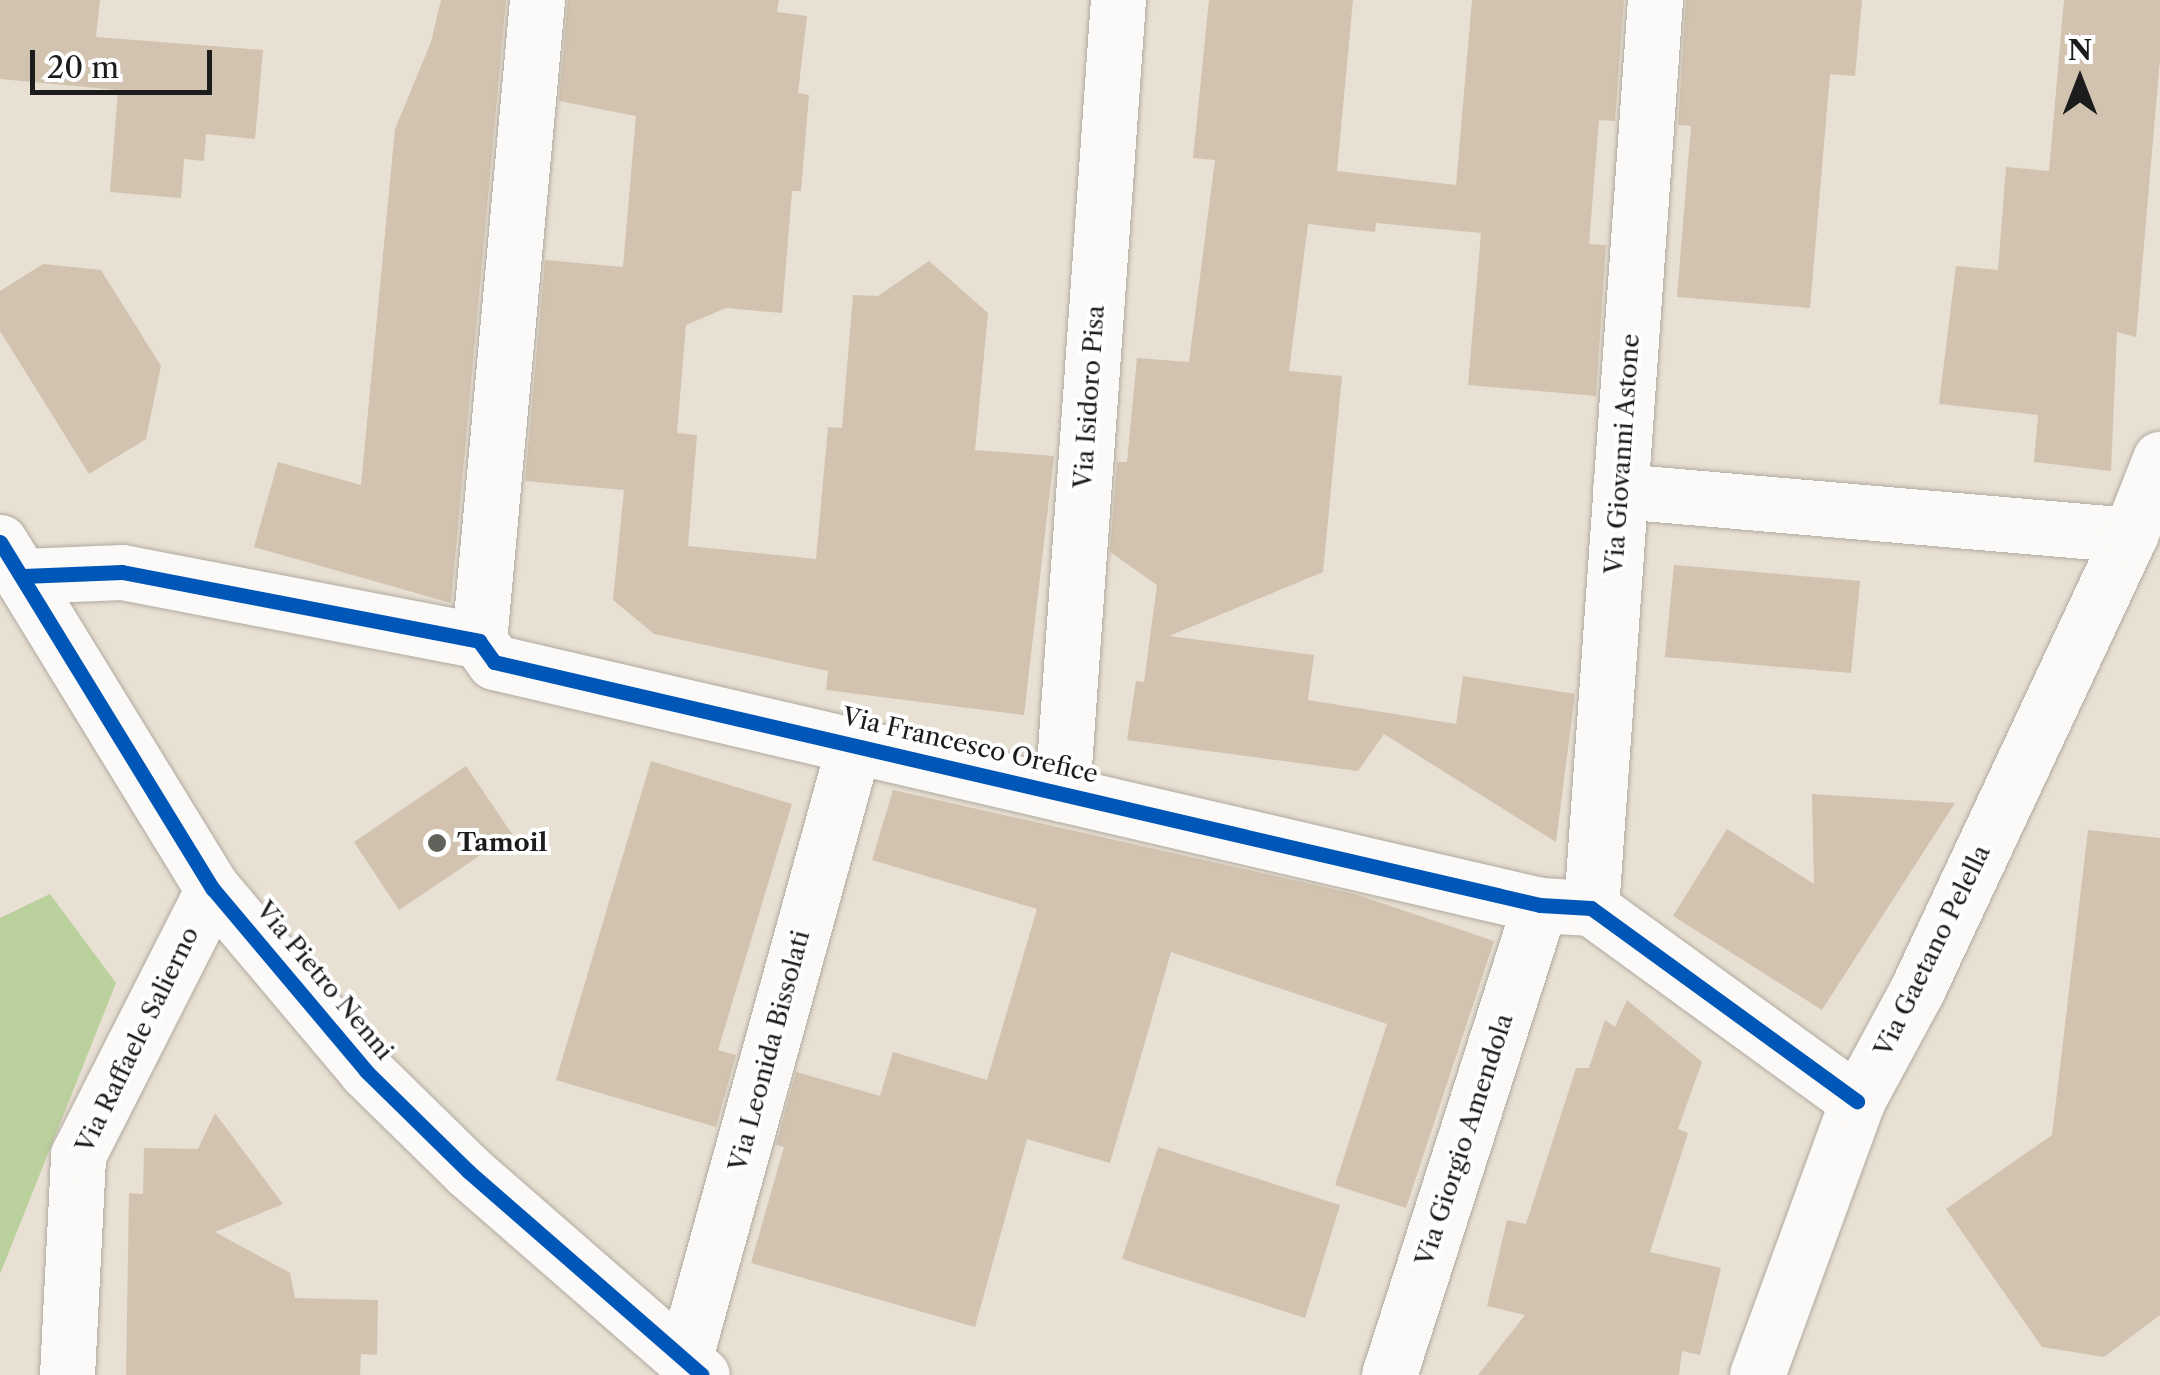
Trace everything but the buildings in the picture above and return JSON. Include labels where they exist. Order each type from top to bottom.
[{"type":"street","points":[[479,641],[536,0]]},
{"type":"street","name":"Via Isidoro Pisa","points":[[1062,794],[1118,0]]},
{"type":"street","name":"Via Giovanni Astone","points":[[1566,906],[1620,490],[1655,0]]},
{"type":"street","name":"Via Gaetano Pelella","points":[[1757,1375],[1857,1101],[1917,990],[2130,535],[2160,459]]},
{"type":"street","points":[[1620,490],[2130,535]]},
{"type":"street","name":"Via Francesco Orefice","points":[[11,559],[122,572],[479,641],[494,662],[1566,906],[1857,1101]]},
{"type":"street","name":"Via Pietro Nenni","points":[[11,559],[213,888],[366,1072],[468,1172],[694,1366]]},
{"type":"street","name":"Via Leonida Bissolati","points":[[694,1366],[854,745]]},
{"type":"street","name":"Via Raffaele Salierno","points":[[66,1375],[78,1155],[213,888]]},
{"type":"street","name":"Via Giorgio Amendola","points":[[1389,1375],[1566,906]]},
{"type":"green space","points":[[50,894],[116,983],[0,1274],[0,918]]},
{"type":"cycle path","points":[[0,542],[213,889],[366,1071],[468,1171],[702,1375]]},
{"type":"cycle path","points":[[23,576],[122,572],[479,641],[494,662],[1540,905],[1591,908],[1857,1101]]},
{"type":"place","name":"Tamoil","points":[[437,843]]}]
